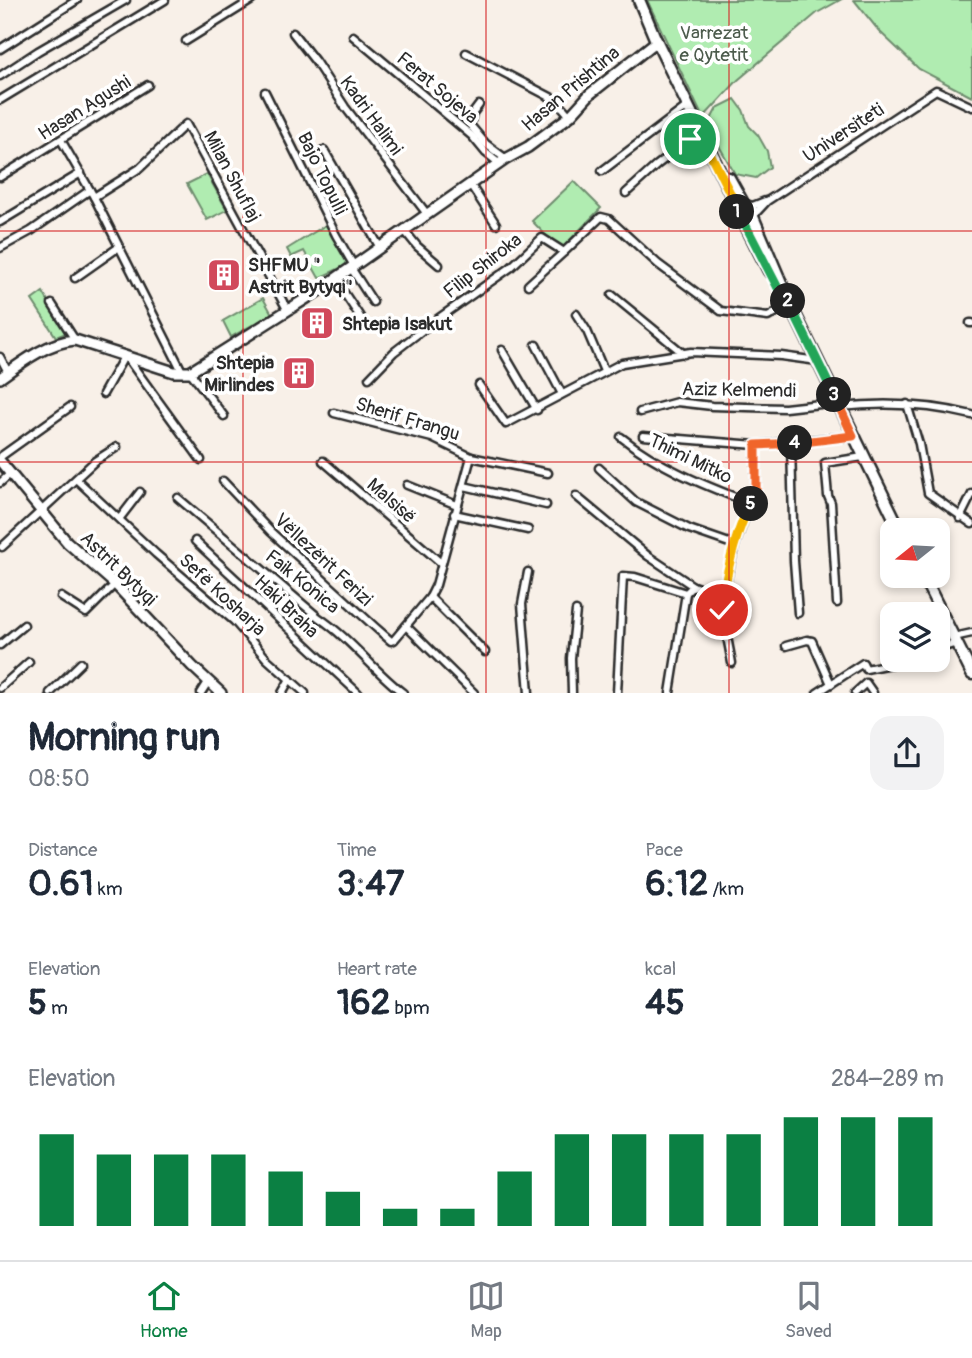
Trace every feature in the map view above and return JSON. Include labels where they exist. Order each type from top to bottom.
[{"type":"main road","points":[[639,0],[689,106],[747,213],[894,518]]},
{"type":"main road","points":[[929,588],[972,674]]},
{"type":"street","points":[[0,48],[77,0]]},
{"type":"street","points":[[0,76],[126,0]]},
{"type":"street","points":[[0,100],[165,0]]},
{"type":"street","points":[[186,41],[252,0]]},
{"type":"street","name":"Kadri Halimi","points":[[293,33],[345,107],[427,214]]},
{"type":"street","name":"Ferat Sojeva","points":[[353,36],[503,162]]},
{"type":"street","name":"Hasan Prishtina","points":[[186,373],[288,311],[379,246],[528,147],[570,116],[590,94],[657,41]]},
{"type":"street","points":[[466,53],[556,100],[570,116]]},
{"type":"street","name":"Hasan Agushi","points":[[0,177],[148,85]]},
{"type":"street","name":"Universiteti","points":[[747,213],[936,90],[972,107]]},
{"type":"street","name":"Bajo Topulli","points":[[265,92],[353,267]]},
{"type":"street","points":[[480,105],[470,125],[503,162]]},
{"type":"street","points":[[602,172],[689,106]]},
{"type":"street","name":"Milan Shuflaj","points":[[92,193],[139,168],[186,124],[288,311]]},
{"type":"street","points":[[626,193],[657,165],[703,133]]},
{"type":"street","points":[[61,140],[92,193],[186,373],[224,415]]},
{"type":"street","points":[[324,150],[379,246]]},
{"type":"street","points":[[0,222],[80,173]]},
{"type":"street","points":[[470,184],[496,224]]},
{"type":"street","points":[[0,248],[92,193]]},
{"type":"street","points":[[528,285],[601,217],[609,219],[658,264],[721,311],[768,317],[790,304]]},
{"type":"street","points":[[404,230],[417,246],[439,265]]},
{"type":"street","name":"Filip Shiroka","points":[[369,378],[394,352],[510,268],[542,238],[564,252]]},
{"type":"street","points":[[75,278],[119,247]]},
{"type":"street","points":[[353,267],[373,302]]},
{"type":"street","points":[[335,279],[366,326]]},
{"type":"street","points":[[612,295],[684,354]]},
{"type":"street","points":[[52,304],[75,340]]},
{"type":"street","points":[[576,314],[587,331],[604,372]]},
{"type":"street","points":[[0,357],[4,375],[47,348],[63,341],[75,340],[186,373]]},
{"type":"street","points":[[536,345],[562,394]]},
{"type":"street","points":[[502,350],[537,410]]},
{"type":"street","points":[[479,385],[506,424],[622,363],[684,354],[729,353],[818,360]]},
{"type":"street","points":[[103,394],[125,355]]},
{"type":"street","points":[[125,355],[201,460]]},
{"type":"street","name":"Aziz Kelmendi","points":[[640,412],[677,402],[785,408],[839,404],[907,404],[972,415]]},
{"type":"street","points":[[907,404],[919,444],[928,493],[972,524]]},
{"type":"street","points":[[0,459],[70,407]]},
{"type":"street","name":"Sherif Frangu","points":[[334,413],[432,438],[471,457],[548,473]]},
{"type":"street","points":[[643,436],[756,445],[853,436]]},
{"type":"street","name":"Thimi Mitko","points":[[621,437],[645,457],[670,470],[750,503]]},
{"type":"street","points":[[791,443],[798,613]]},
{"type":"street","points":[[732,663],[722,610],[723,596],[735,545],[750,503],[756,506],[756,445]]},
{"type":"street","points":[[2,547],[95,461],[117,447]]},
{"type":"street","name":"Sherif Frangu","points":[[406,626],[430,597],[436,585],[471,457]]},
{"type":"street","points":[[837,604],[831,503],[825,463],[863,457]]},
{"type":"street","name":"Astrit Bytyqi","points":[[0,459],[67,542],[115,584],[221,693]]},
{"type":"street","name":"Malsisë","points":[[323,461],[441,563]]},
{"type":"street","points":[[598,468],[636,502],[689,529],[735,545]]},
{"type":"street","points":[[0,483],[10,474]]},
{"type":"street","name":"Sefë Kosharja","points":[[76,479],[156,554],[234,621],[267,659],[305,693]]},
{"type":"street","name":"Vëllezërit Ferizi","points":[[223,481],[271,532],[391,641],[406,626]]},
{"type":"street","points":[[407,485],[457,505]]},
{"type":"street","points":[[464,486],[546,505]]},
{"type":"street","points":[[120,518],[140,492]]},
{"type":"street","points":[[960,518],[972,494]]},
{"type":"street","points":[[576,496],[648,556],[693,586],[723,596]]},
{"type":"street","name":"Faik Konica","points":[[178,498],[318,617],[340,632],[387,681],[403,693]]},
{"type":"street","points":[[454,514],[528,530]]},
{"type":"street","name":"Haki Braha","points":[[195,541],[358,693]]},
{"type":"street","points":[[528,572],[522,604],[529,693]]},
{"type":"street","points":[[617,693],[623,576],[686,593]]},
{"type":"street","points":[[61,597],[86,613],[115,584]]},
{"type":"street","points":[[670,693],[686,593],[693,586]]},
{"type":"street","points":[[430,597],[485,652]]},
{"type":"street","points":[[572,693],[571,658],[576,611]]},
{"type":"street","points":[[0,645],[24,625]]},
{"type":"street","points":[[406,626],[474,693]]},
{"type":"street","points":[[950,643],[972,633]]},
{"type":"street","points":[[786,646],[812,641],[831,684]]},
{"type":"street","points":[[0,688],[29,662]]},
{"type":"street","points":[[50,693],[81,663]]},
{"type":"street","points":[[817,693],[863,663],[870,676],[855,693]]},
{"type":"street","points":[[866,669],[880,666]]},
{"type":"street","points":[[282,693],[290,679]]},
{"type":"street","points":[[201,693],[208,682]]},
{"type":"street","points":[[866,683],[873,693]]},
{"type":"green space","name":"Varrezat e Qytetit","points":[[647,0],[840,0],[817,13],[738,80],[703,118]]},
{"type":"green space","points":[[854,0],[972,0],[972,97],[919,69],[879,31]]},
{"type":"green space","points":[[735,99],[749,126],[767,151],[770,167],[756,178],[735,174],[709,123],[717,108]]},
{"type":"green space","points":[[207,174],[227,210],[207,220],[187,184]]},
{"type":"green space","points":[[574,181],[601,208],[560,250],[532,221]]},
{"type":"green space","points":[[329,223],[351,263],[319,278],[304,251],[291,257],[287,249]]},
{"type":"green space","points":[[43,292],[66,333],[56,337],[32,300]]},
{"type":"green space","points":[[263,298],[272,314],[231,337],[223,321]]},
{"type":"place","name":"SHFMU \" Astrit Bytyqi\"","points":[[224,275]]},
{"type":"place","name":"Shtepia Isakut","points":[[317,323]]},
{"type":"place","name":"Shtepia Mirlindes","points":[[299,373]]},
{"type":"route","points":[[690,139],[701,131],[704,136],[704,141],[738,209],[737,218],[744,222],[778,288],[790,304],[853,436],[756,445],[756,506],[750,503],[735,545],[722,610]]}]
